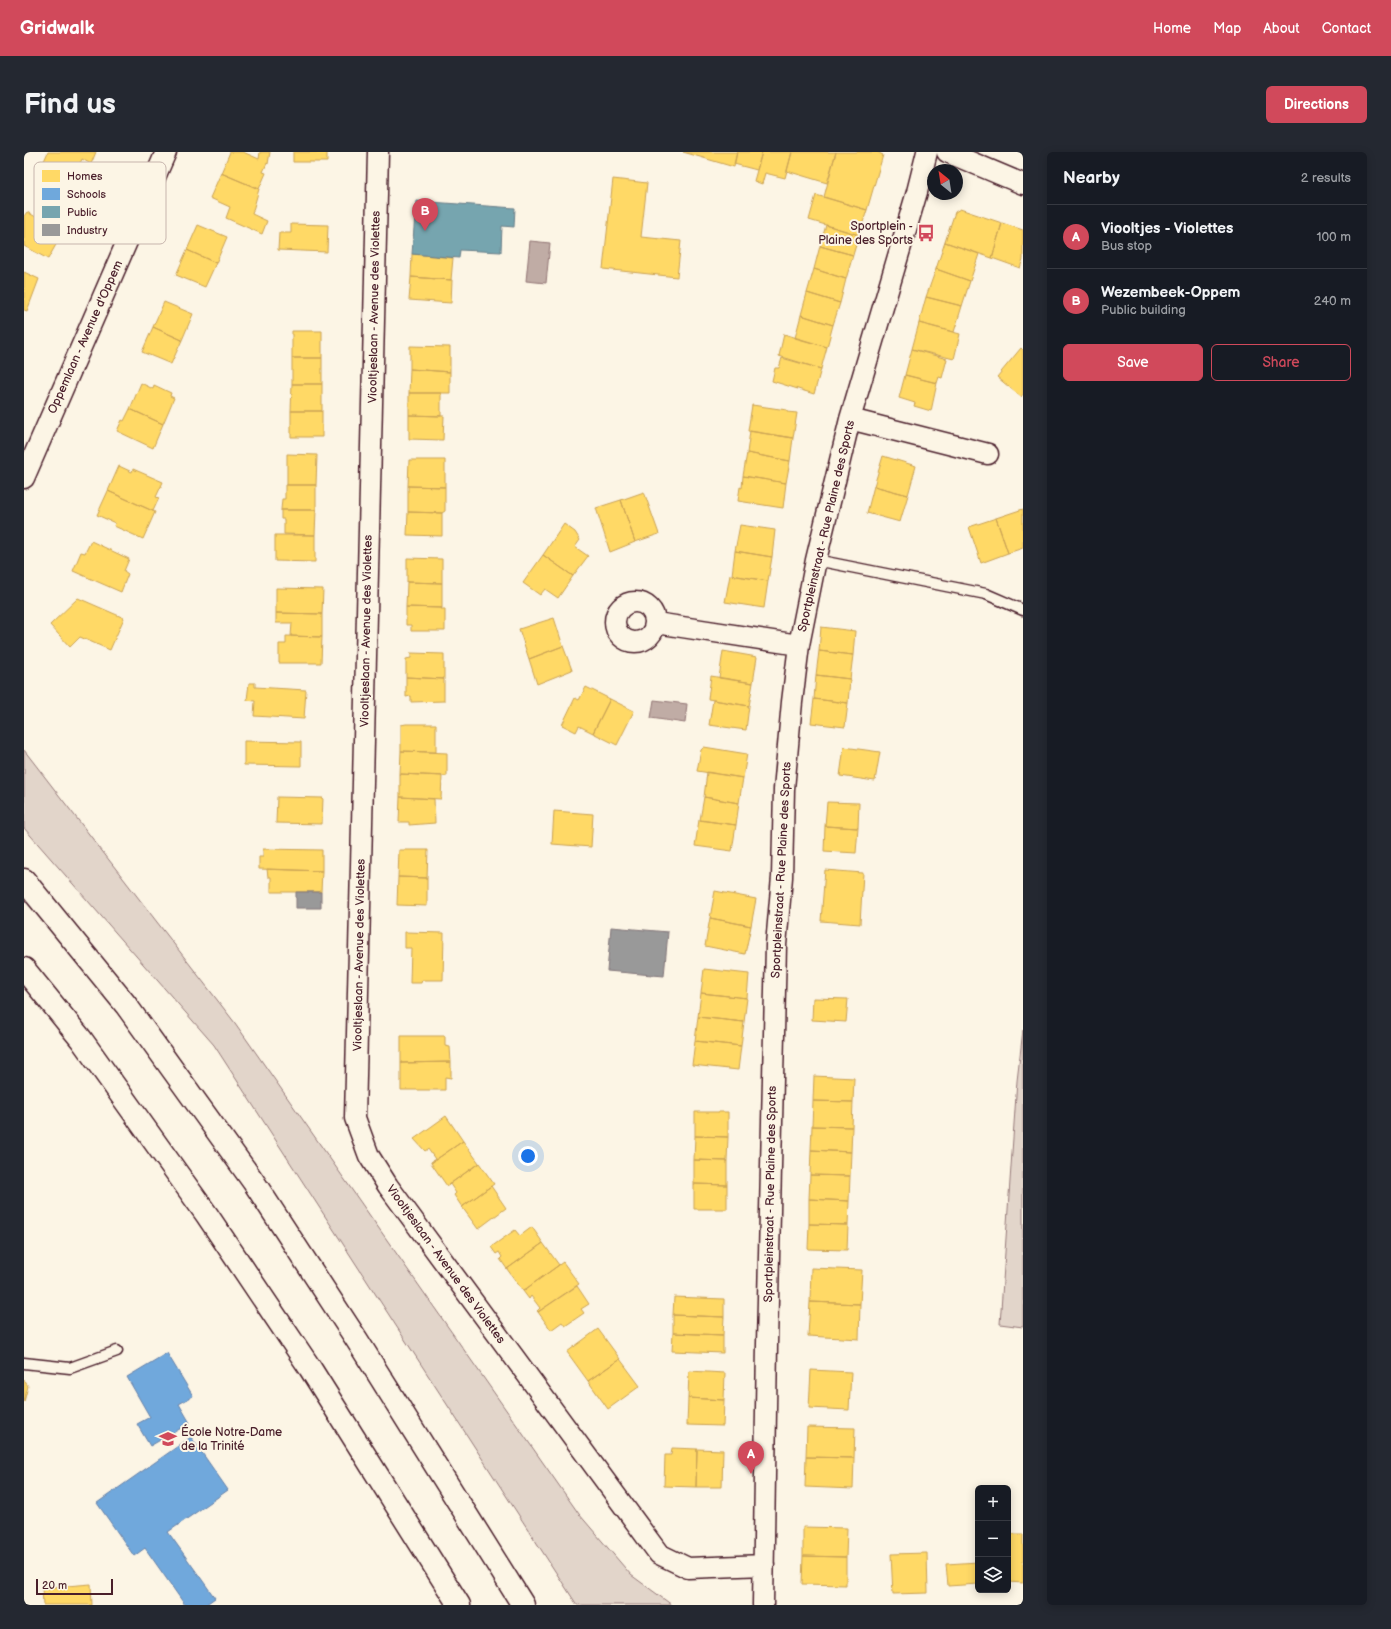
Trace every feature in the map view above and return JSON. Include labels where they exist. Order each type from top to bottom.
[{"type":"highway","points":[[24,880],[126,1005],[253,1181],[357,1340],[523,1605]]},
{"type":"highway","points":[[24,969],[81,1039],[208,1215],[310,1368],[459,1605]]},
{"type":"street","name":"Oppemlaan - Avenue d'Oppem","points":[[162,162],[166,152]]},
{"type":"street","name":"Viooltjeslaan - Avenue des Violettes","points":[[378,152],[355,1118],[369,1156],[388,1186],[659,1554],[688,1568],[764,1565]]},
{"type":"street","name":"Sportpleinstraat - Rue Plaine des Sports","points":[[763,1605],[767,1328],[776,946],[782,877],[786,765],[799,644],[816,560],[850,419],[919,185],[927,152]]},
{"type":"street","points":[[947,152],[1023,184]]},
{"type":"street","name":"Oppemlaan - Avenue d'Oppem","points":[[24,478],[126,244]]},
{"type":"street","points":[[850,419],[988,454]]},
{"type":"street","points":[[656,623],[799,644]]},
{"type":"lane","points":[[816,560],[986,594],[1023,610]]},
{"type":"lane","points":[[24,1363],[70,1368],[117,1351]]},
{"type":"shaded area","points":[[530,241],[550,243],[546,283],[526,281]]},
{"type":"shaded area","points":[[654,700],[687,704],[685,723],[651,718]]},
{"type":"shaded area","points":[[24,750],[235,1023],[579,1514],[631,1575],[672,1605],[577,1605],[214,1045],[24,828]]},
{"type":"shaded area","points":[[1023,1030],[1023,1327],[1000,1324],[1017,1081]]},
{"type":"building: Homes","points":[[48,152],[96,152],[92,162],[87,162],[82,159],[81,162],[44,162]]},
{"type":"building: Homes","points":[[230,152],[243,152],[259,159],[260,152],[270,152],[268,164],[267,163],[263,172],[266,173],[259,189],[221,173]]},
{"type":"building: Homes","points":[[293,152],[327,152],[327,162],[293,162]]},
{"type":"building: Homes","points":[[683,152],[737,152],[734,167]]},
{"type":"building: Homes","points":[[737,152],[762,152],[757,170],[734,164]]},
{"type":"building: Homes","points":[[762,152],[792,152],[785,178],[765,173],[762,184],[754,181]]},
{"type":"building: Homes","points":[[792,152],[836,152],[827,183],[787,171]]},
{"type":"building: Homes","points":[[836,152],[877,152],[883,155],[867,210],[824,197]]},
{"type":"building: Homes","points":[[221,173],[259,189],[252,214],[267,221],[262,234],[226,218],[230,207],[210,198]]},
{"type":"building: Homes","points":[[613,179],[647,183],[641,237],[681,241],[677,277],[603,269]]},
{"type":"building: Homes","points":[[816,195],[867,210],[859,235],[809,220]]},
{"type":"building: Homes","points":[[960,209],[1002,223],[992,258],[945,242],[955,212]]},
{"type":"building: Homes","points":[[27,212],[34,216],[34,244],[56,244],[48,259],[24,246],[24,216]]},
{"type":"building: Homes","points":[[1002,223],[1023,230],[1023,259],[1020,268],[992,258]]},
{"type":"building: Homes","points":[[291,224],[328,225],[327,252],[278,250],[279,233],[291,233]]},
{"type":"building: Homes","points":[[198,225],[227,237],[216,263],[187,250]]},
{"type":"building: Homes","points":[[826,225],[859,235],[853,255],[820,246]]},
{"type":"building: Homes","points":[[945,242],[979,254],[970,281],[936,269]]},
{"type":"building: Homes","points":[[820,246],[853,255],[846,279],[814,269]]},
{"type":"building: Homes","points":[[187,250],[216,263],[205,287],[176,275]]},
{"type":"building: Homes","points":[[412,254],[453,258],[451,280],[411,277]]},
{"type":"building: Homes","points":[[814,269],[846,279],[840,303],[807,293]]},
{"type":"building: Homes","points":[[936,269],[970,281],[962,306],[926,297]]},
{"type":"building: Homes","points":[[24,272],[39,279],[27,311],[24,310]]},
{"type":"building: Homes","points":[[411,277],[452,280],[451,303],[409,300]]},
{"type":"building: Homes","points":[[807,293],[840,303],[833,325],[801,315]]},
{"type":"building: Homes","points":[[926,297],[962,306],[954,332],[919,323]]},
{"type":"building: Homes","points":[[164,302],[193,314],[182,340],[153,327]]},
{"type":"building: Homes","points":[[801,315],[833,325],[827,347],[795,338]]},
{"type":"building: Homes","points":[[919,323],[960,334],[954,359],[912,349]]},
{"type":"building: Homes","points":[[153,327],[182,340],[171,364],[142,352]]},
{"type":"building: Homes","points":[[292,331],[322,331],[322,358],[292,358]]},
{"type":"building: Homes","points":[[784,334],[827,347],[821,369],[779,356]]},
{"type":"building: Homes","points":[[410,346],[450,347],[450,372],[410,369]]},
{"type":"building: Homes","points":[[1021,348],[1023,350],[1023,394],[1021,397],[997,377]]},
{"type":"building: Homes","points":[[912,349],[947,359],[942,378],[939,377],[937,383],[905,375]]},
{"type":"building: Homes","points":[[292,358],[322,358],[322,384],[292,384]]},
{"type":"building: Homes","points":[[782,358],[821,369],[814,394],[772,381],[775,368],[779,368]]},
{"type":"building: Homes","points":[[410,369],[450,372],[450,393],[409,393]]},
{"type":"building: Homes","points":[[905,375],[937,383],[931,411],[914,406],[915,403],[899,398]]},
{"type":"building: Homes","points":[[141,383],[153,389],[154,385],[171,393],[170,396],[174,398],[163,424],[130,409]]},
{"type":"building: Homes","points":[[292,384],[322,384],[322,411],[291,411]]},
{"type":"building: Homes","points":[[409,393],[441,393],[441,416],[409,415]]},
{"type":"building: Homes","points":[[752,405],[787,410],[787,412],[797,413],[793,438],[748,431]]},
{"type":"building: Homes","points":[[130,409],[163,424],[153,448],[117,431],[122,420],[124,421]]},
{"type":"building: Homes","points":[[291,411],[322,411],[322,437],[291,437]]},
{"type":"building: Homes","points":[[409,415],[444,416],[443,440],[409,439]]},
{"type":"building: Homes","points":[[750,431],[793,438],[790,461],[747,453]]},
{"type":"building: Homes","points":[[747,453],[790,461],[786,483],[743,476]]},
{"type":"building: Homes","points":[[287,454],[317,455],[316,485],[287,485]]},
{"type":"building: Homes","points":[[883,456],[916,466],[908,495],[874,486]]},
{"type":"building: Homes","points":[[409,460],[445,460],[445,487],[408,486]]},
{"type":"building: Homes","points":[[119,466],[132,472],[133,469],[163,482],[156,497],[159,498],[153,511],[108,491]]},
{"type":"building: Homes","points":[[743,476],[786,483],[783,508],[738,501],[740,487],[742,488]]},
{"type":"building: Homes","points":[[285,485],[316,485],[316,510],[281,510],[282,499],[285,499]]},
{"type":"building: Homes","points":[[408,486],[445,487],[445,511],[442,513],[408,512]]},
{"type":"building: Homes","points":[[874,486],[908,495],[900,522],[867,513]]},
{"type":"building: Homes","points":[[108,491],[155,512],[143,539],[114,526],[115,523],[97,515]]},
{"type":"building: Homes","points":[[644,492],[659,534],[635,542],[621,500]]},
{"type":"building: Homes","points":[[621,500],[635,542],[610,552],[596,508]]},
{"type":"building: Homes","points":[[1023,509],[1023,548],[1008,553],[996,518]]},
{"type":"building: Homes","points":[[281,510],[316,510],[315,535],[284,534],[284,519],[281,519]]},
{"type":"building: Homes","points":[[408,512],[442,513],[442,536],[407,535]]},
{"type":"building: Homes","points":[[996,518],[1008,553],[981,563],[969,527]]},
{"type":"building: Homes","points":[[564,524],[575,532],[580,540],[575,547],[588,556],[573,576],[543,555]]},
{"type":"building: Homes","points":[[740,525],[775,530],[772,557],[735,551]]},
{"type":"building: Homes","points":[[275,535],[315,535],[315,562],[275,561]]},
{"type":"building: Homes","points":[[91,541],[129,559],[124,571],[128,574],[121,592],[73,571],[81,552],[85,553]]},
{"type":"building: Homes","points":[[735,551],[772,557],[768,581],[732,575]]},
{"type":"building: Homes","points":[[543,555],[573,576],[558,598],[545,589],[540,595],[523,583]]},
{"type":"building: Homes","points":[[407,558],[442,559],[442,583],[407,582]]},
{"type":"building: Homes","points":[[730,575],[768,581],[764,608],[725,602]]},
{"type":"building: Homes","points":[[407,582],[442,583],[442,608],[406,607]]},
{"type":"building: Homes","points":[[276,588],[323,589],[322,614],[276,613]]},
{"type":"building: Homes","points":[[78,598],[124,618],[110,650],[80,637],[70,647],[50,625]]},
{"type":"building: Homes","points":[[406,607],[445,609],[445,631],[411,631],[411,625],[406,625]]},
{"type":"building: Homes","points":[[276,613],[322,614],[322,637],[291,636],[292,623],[276,623]]},
{"type":"building: Homes","points":[[554,618],[563,646],[529,659],[519,629]]},
{"type":"building: Homes","points":[[821,627],[855,631],[853,655],[819,651]]},
{"type":"building: Homes","points":[[286,636],[322,637],[321,663],[279,663],[279,644],[286,644]]},
{"type":"building: Homes","points":[[563,646],[572,670],[537,684],[529,659]]},
{"type":"building: Homes","points":[[723,651],[757,657],[753,683],[719,678]]},
{"type":"building: Homes","points":[[819,651],[853,655],[850,679],[816,675]]},
{"type":"building: Homes","points":[[411,653],[444,654],[444,679],[406,677],[406,659],[411,658]]},
{"type":"building: Homes","points":[[816,675],[850,679],[848,703],[814,699]]},
{"type":"building: Homes","points":[[711,676],[753,683],[749,706],[708,699]]},
{"type":"building: Homes","points":[[406,677],[444,679],[444,701],[411,702],[411,696],[406,697]]},
{"type":"building: Homes","points":[[249,683],[255,683],[255,687],[306,690],[304,719],[254,716],[255,701],[247,700]]},
{"type":"building: Homes","points":[[586,687],[610,699],[593,733],[579,726],[576,732],[562,725],[575,698],[579,700]]},
{"type":"building: Homes","points":[[610,699],[634,711],[617,745],[593,733]]},
{"type":"building: Homes","points":[[814,699],[848,703],[845,727],[811,723]]},
{"type":"building: Homes","points":[[713,700],[749,706],[746,730],[709,725]]},
{"type":"building: Homes","points":[[436,724],[436,752],[401,751],[401,725]]},
{"type":"building: Homes","points":[[244,741],[301,742],[301,766],[244,765]]},
{"type":"building: Homes","points":[[704,747],[747,754],[743,778],[697,771],[701,750]]},
{"type":"building: Homes","points":[[844,747],[880,752],[875,781],[840,776]]},
{"type":"building: Homes","points":[[401,751],[447,753],[447,776],[400,774]]},
{"type":"building: Homes","points":[[707,772],[743,778],[739,803],[704,797]]},
{"type":"building: Homes","points":[[400,774],[442,776],[441,799],[400,797]]},
{"type":"building: Homes","points":[[277,797],[323,798],[322,824],[276,823]]},
{"type":"building: Homes","points":[[400,797],[434,799],[435,823],[409,825],[409,822],[399,822]]},
{"type":"building: Homes","points":[[704,797],[739,803],[736,825],[700,820]]},
{"type":"building: Homes","points":[[827,802],[859,803],[858,828],[825,826]]},
{"type":"building: Homes","points":[[554,811],[593,814],[591,847],[552,844]]},
{"type":"building: Homes","points":[[699,820],[736,825],[732,851],[695,846]]},
{"type":"building: Homes","points":[[825,826],[858,828],[856,853],[824,851]]},
{"type":"building: Homes","points":[[263,849],[322,850],[322,871],[259,869],[259,857],[263,857]]},
{"type":"building: Homes","points":[[399,850],[428,850],[427,878],[398,877]]},
{"type":"building: Homes","points":[[267,869],[322,871],[321,892],[271,892],[271,877],[268,877]]},
{"type":"building: Homes","points":[[825,870],[863,873],[860,924],[821,921]]},
{"type":"building: Homes","points":[[398,877],[427,878],[427,906],[397,905]]},
{"type":"building: Homes","points":[[715,891],[756,899],[751,926],[710,918]]},
{"type":"building: Homes","points":[[710,918],[751,926],[745,954],[705,946]]},
{"type":"building: Homes","points":[[405,932],[444,933],[443,980],[422,980],[421,983],[410,983],[411,948],[405,948]]},
{"type":"building: Homes","points":[[704,969],[749,974],[747,998],[701,993]]},
{"type":"building: Homes","points":[[701,993],[747,998],[744,1022],[698,1017]]},
{"type":"building: Homes","points":[[813,998],[848,999],[846,1022],[812,1020]]},
{"type":"building: Homes","points":[[698,1017],[744,1022],[741,1046],[695,1041]]},
{"type":"building: Homes","points":[[401,1036],[445,1036],[445,1046],[450,1047],[451,1062],[401,1063]]},
{"type":"building: Homes","points":[[695,1041],[741,1046],[738,1070],[692,1065]]},
{"type":"building: Homes","points":[[451,1062],[451,1078],[445,1077],[445,1090],[401,1090],[401,1063]]},
{"type":"building: Homes","points":[[814,1076],[854,1078],[853,1102],[813,1101]]},
{"type":"building: Homes","points":[[813,1101],[853,1102],[852,1127],[812,1126]]},
{"type":"building: Homes","points":[[695,1112],[728,1112],[728,1137],[695,1136]]},
{"type":"building: Homes","points":[[446,1116],[463,1141],[431,1163],[435,1159],[428,1149],[425,1151],[414,1139]]},
{"type":"building: Homes","points":[[812,1126],[852,1127],[851,1152],[811,1150]]},
{"type":"building: Homes","points":[[695,1136],[728,1137],[727,1161],[694,1160]]},
{"type":"building: Homes","points":[[463,1141],[479,1163],[447,1186],[431,1163]]},
{"type":"building: Homes","points":[[811,1150],[851,1152],[850,1176],[810,1175]]},
{"type":"building: Homes","points":[[694,1160],[727,1161],[727,1185],[694,1184]]},
{"type":"building: Homes","points":[[479,1163],[494,1184],[462,1207],[454,1195],[456,1193],[450,1184],[447,1186]]},
{"type":"building: Homes","points":[[810,1175],[850,1176],[849,1201],[809,1199]]},
{"type":"building: Homes","points":[[694,1184],[727,1185],[727,1209],[694,1209]]},
{"type":"building: Homes","points":[[491,1186],[506,1208],[478,1229],[462,1207]]},
{"type":"building: Homes","points":[[809,1199],[849,1201],[848,1225],[809,1224]]},
{"type":"building: Homes","points":[[809,1224],[848,1225],[847,1250],[808,1249]]},
{"type":"building: Homes","points":[[532,1227],[543,1243],[507,1269],[500,1259],[502,1257],[499,1252],[496,1254],[491,1247],[515,1230],[520,1236]]},
{"type":"building: Homes","points":[[543,1243],[559,1265],[523,1291],[507,1269]]},
{"type":"building: Homes","points":[[563,1262],[579,1284],[538,1312],[537,1311],[540,1308],[531,1296],[529,1299],[523,1291]]},
{"type":"building: Homes","points":[[811,1268],[862,1270],[860,1304],[810,1302]]},
{"type":"building: Homes","points":[[577,1286],[589,1304],[581,1309],[584,1313],[565,1326],[562,1322],[551,1330],[538,1312]]},
{"type":"building: Homes","points":[[674,1297],[724,1299],[724,1317],[673,1315]]},
{"type":"building: Homes","points":[[810,1302],[860,1304],[859,1339],[808,1336]]},
{"type":"building: Homes","points":[[673,1315],[724,1317],[723,1335],[673,1333]]},
{"type":"building: Homes","points":[[598,1329],[620,1359],[588,1381],[567,1352]]},
{"type":"building: Homes","points":[[673,1333],[723,1335],[723,1353],[672,1351]]},
{"type":"building: Homes","points":[[620,1359],[640,1386],[608,1409],[588,1381]]},
{"type":"building: Homes","points":[[811,1370],[851,1372],[849,1410],[809,1408]]},
{"type":"building: Homes","points":[[689,1371],[725,1373],[724,1400],[688,1398]]},
{"type":"building: Homes","points":[[24,1380],[28,1386],[24,1402]]},
{"type":"building: Homes","points":[[688,1398],[724,1400],[723,1426],[687,1425]]},
{"type":"building: Homes","points":[[807,1427],[855,1428],[854,1458],[806,1457]]},
{"type":"building: Homes","points":[[672,1448],[697,1449],[696,1487],[664,1486],[665,1455],[671,1455]]},
{"type":"building: Homes","points":[[697,1449],[723,1450],[722,1487],[696,1487]]},
{"type":"building: Homes","points":[[806,1457],[854,1458],[853,1489],[805,1487]]},
{"type":"building: Homes","points":[[803,1527],[847,1528],[846,1557],[803,1556]]},
{"type":"building: Homes","points":[[1011,1534],[1023,1534],[1023,1583],[1011,1582]]},
{"type":"building: Homes","points":[[927,1553],[928,1593],[893,1594],[891,1554]]},
{"type":"building: Homes","points":[[803,1556],[846,1557],[846,1585],[802,1584]]},
{"type":"building: Homes","points":[[975,1562],[975,1584],[948,1586],[946,1564]]},
{"type":"building: Homes","points":[[91,1584],[92,1605],[43,1605],[42,1588]]},
{"type":"building: Schools","points":[[167,1353],[193,1396],[179,1404],[190,1423],[150,1446],[137,1424],[150,1417],[127,1377]]},
{"type":"building: Schools","points":[[191,1437],[228,1490],[168,1532],[215,1598],[205,1605],[185,1605],[145,1548],[134,1556],[97,1503]]},
{"type":"building: Public","points":[[416,201],[515,208],[514,227],[502,226],[501,252],[460,250],[459,258],[412,254]]},
{"type":"building: Industry","points":[[296,892],[321,892],[321,908],[296,908]]},
{"type":"building: Industry","points":[[611,927],[668,932],[664,976],[607,971]]},
{"type":"place","name":"Wezembeek-Oppem","points":[[425,231]]},
{"type":"place","name":"Sportplein - Plaine des Sports","points":[[926,233]]},
{"type":"place","name":"École Notre-Dame de la Trinité","points":[[168,1439]]},
{"type":"place","name":"Viooltjes - Violettes","points":[[751,1474]]}]
